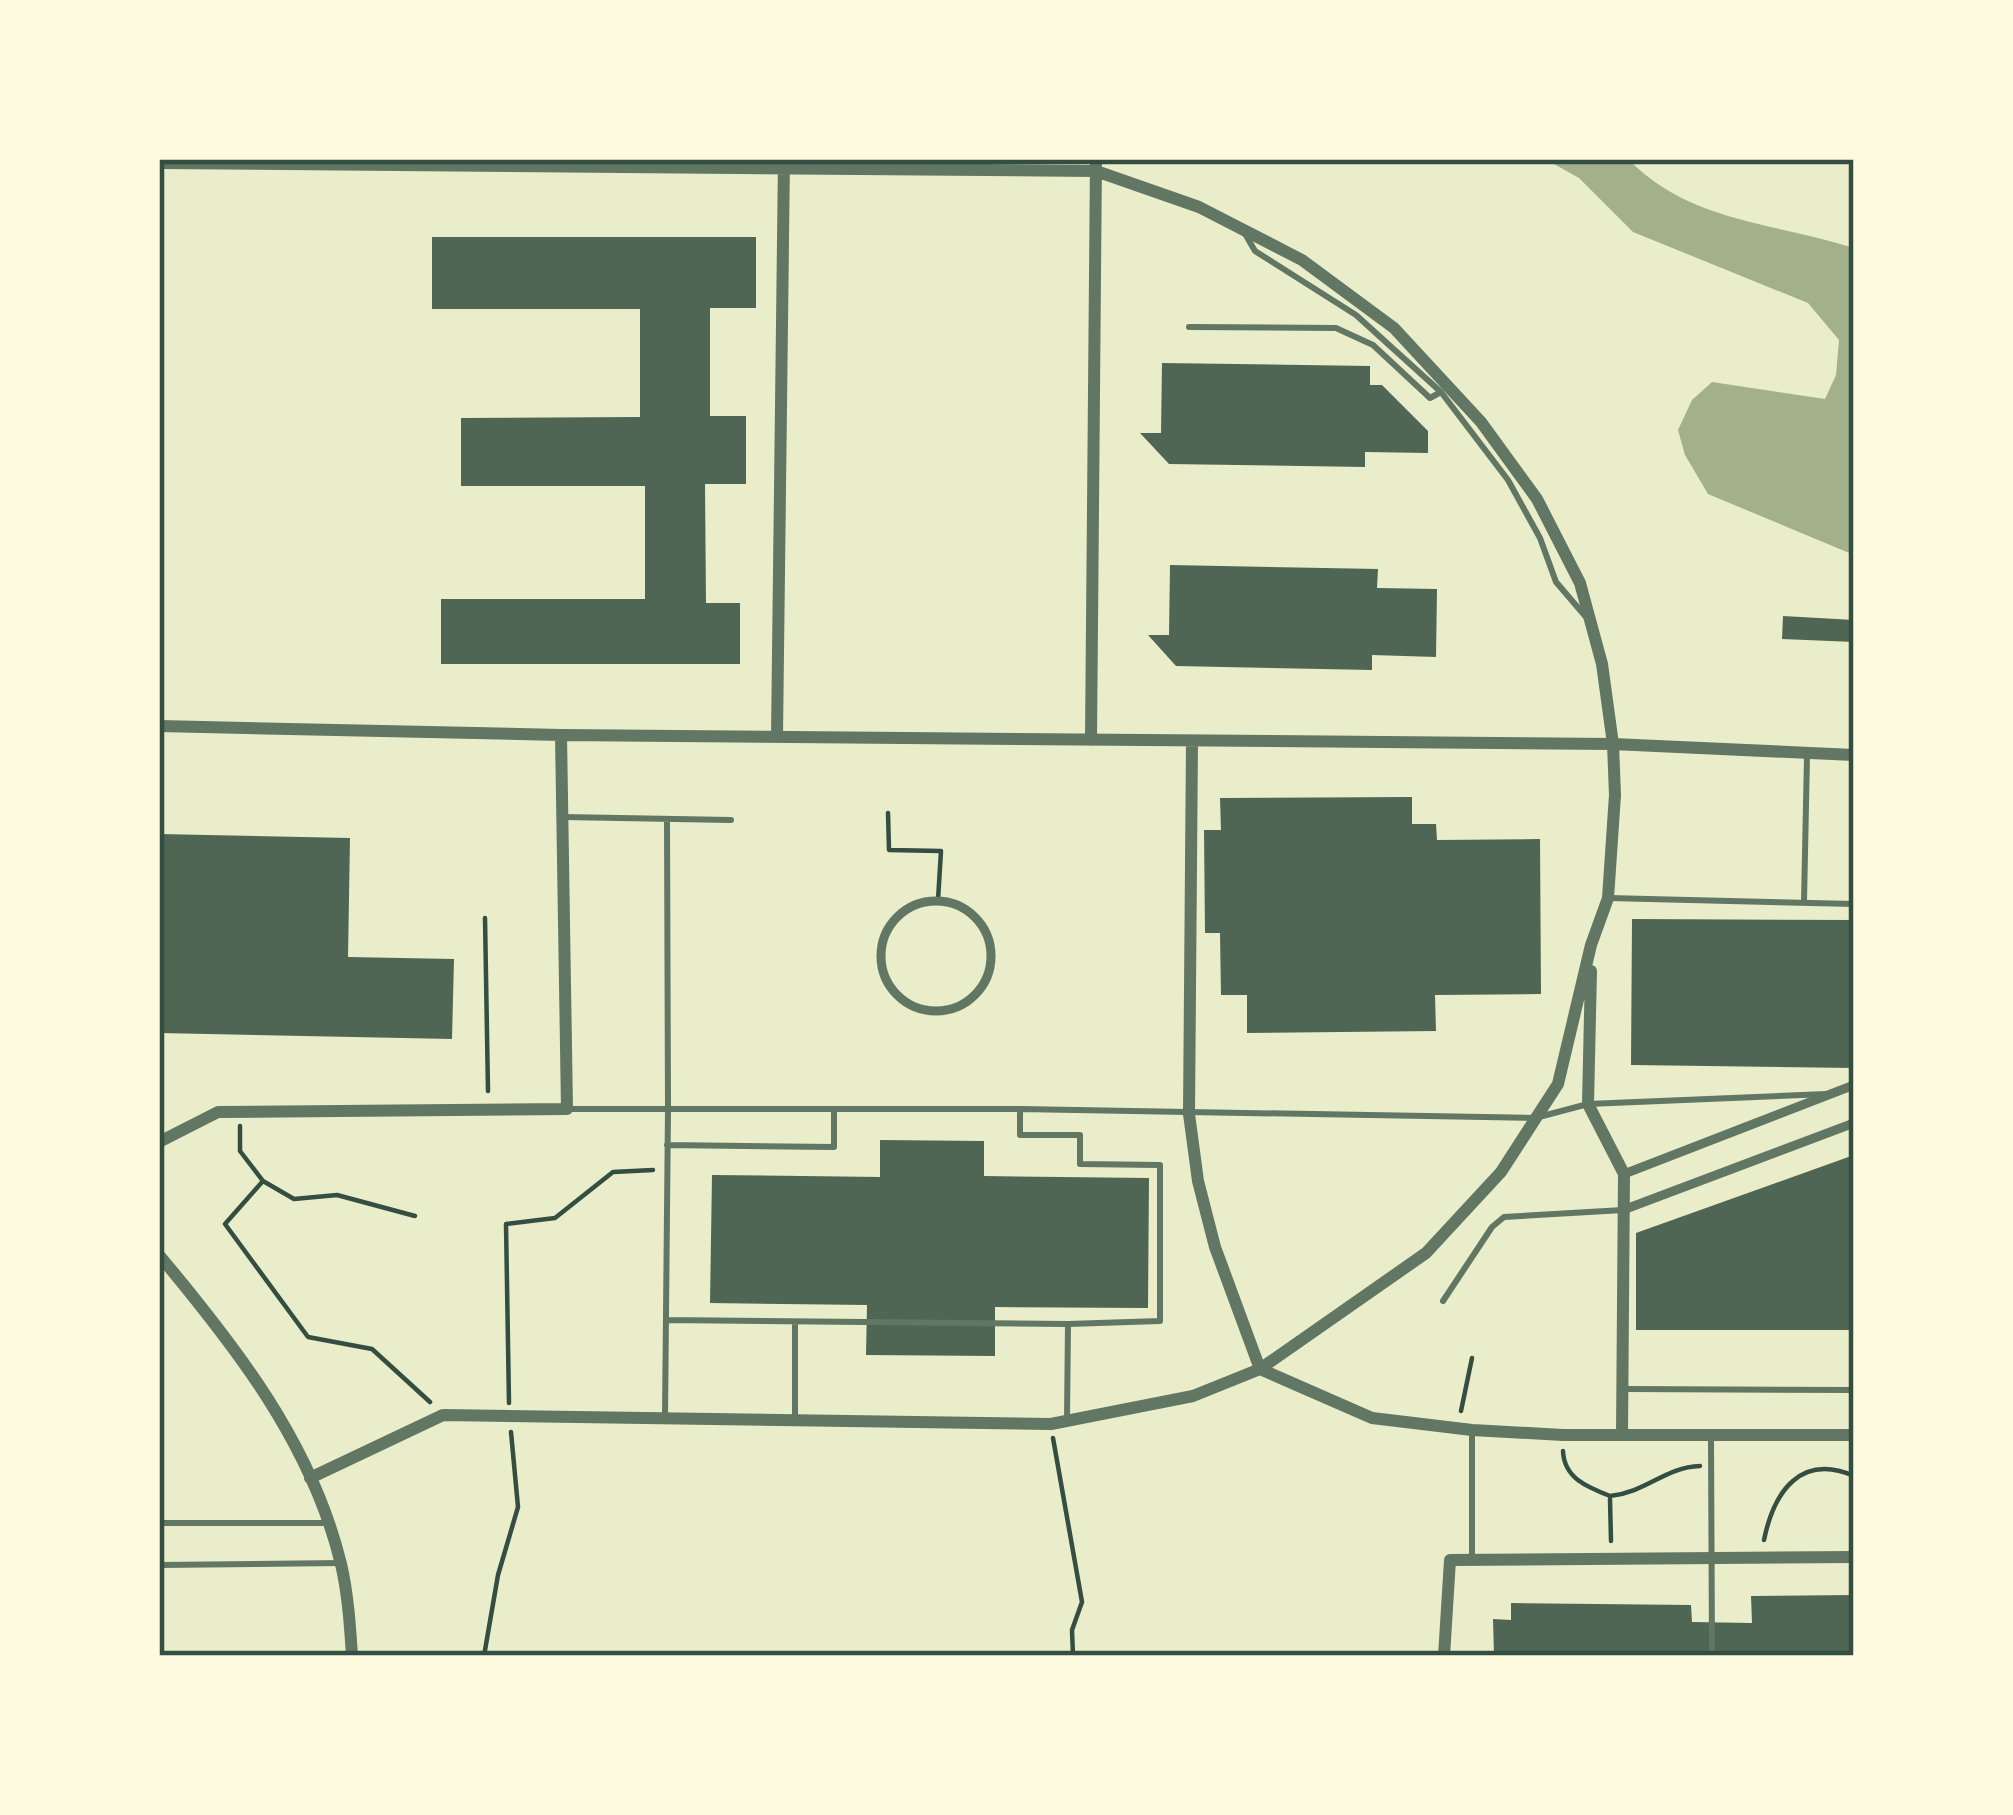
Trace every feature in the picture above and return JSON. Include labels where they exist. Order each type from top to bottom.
[{"type":"street","points":[[159,163],[1096,165],[1199,207],[1302,260],[1394,328],[1481,422],[1537,499],[1580,583],[1602,664],[1613,745],[1615,795],[1608,898],[1591,945],[1558,1084],[1501,1172],[1426,1253],[1260,1369],[1193,1396],[1052,1424],[442,1415],[310,1478]]},
{"type":"street","points":[[777,736],[784,165]]},
{"type":"street","points":[[1090,740],[1096,165]]},
{"type":"street","points":[[159,726],[561,735],[1613,745],[1854,754]]},
{"type":"street","points":[[159,1142],[218,1112],[567,1108],[561,735]]},
{"type":"street","points":[[1192,741],[1190,1114],[1198,1181],[1216,1247],[1260,1369],[1372,1418],[1466,1430],[1563,1435],[1854,1435]]},
{"type":"street","points":[[938,900],[955,904],[982,925],[992,958],[981,990],[968,1002],[935,1012],[918,1009],[890,988],[880,955],[883,938],[904,910],[938,900]]},
{"type":"street","points":[[1591,945],[1588,1104],[1624,1174],[1622,1435]]},
{"type":"street","points":[[1624,1174],[1854,1085]]},
{"type":"street","points":[[1623,1210],[1854,1124]]},
{"type":"street","points":[[159,1255],[272,1402],[310,1478],[341,1564],[352,1656]]},
{"type":"street","points":[[1444,1656],[1450,1559],[1854,1557]]},
{"type":"lane","points":[[1242,229],[1255,251],[1356,315],[1441,392],[1508,480],[1540,538],[1556,582],[1590,621]]},
{"type":"lane","points":[[1189,327],[1336,328],[1373,345],[1430,398],[1441,392]]},
{"type":"lane","points":[[1804,902],[1807,753]]},
{"type":"lane","points":[[563,817],[731,820]]},
{"type":"lane","points":[[665,1421],[667,819]]},
{"type":"lane","points":[[1608,898],[1854,904]]},
{"type":"lane","points":[[567,1108],[1019,1109],[1535,1118],[1588,1104],[1830,1094]]},
{"type":"lane","points":[[668,1145],[834,1147],[834,1109]]},
{"type":"lane","points":[[666,1320],[1160,1321],[1160,1165],[1080,1164],[1080,1135],[1020,1135],[1019,1109]]},
{"type":"lane","points":[[1443,1301],[1492,1227],[1504,1217],[1623,1210]]},
{"type":"lane","points":[[795,1422],[796,1322]]},
{"type":"lane","points":[[1067,1421],[1068,1324]]},
{"type":"lane","points":[[1622,1389],[1854,1390]]},
{"type":"lane","points":[[1466,1430],[1472,1559]]},
{"type":"lane","points":[[1711,1434],[1712,1656]]},
{"type":"lane","points":[[159,1522],[328,1523]]},
{"type":"lane","points":[[159,1565],[341,1564]]},
{"type":"path","points":[[889,813],[889,850],[941,851],[938,900]]},
{"type":"path","points":[[485,918],[488,1109]]},
{"type":"path","points":[[239,1111],[240,1151],[263,1181],[294,1199],[338,1195],[415,1216]]},
{"type":"path","points":[[484,1656],[498,1575],[518,1507],[510,1417],[506,1224],[555,1218],[613,1172],[667,1169]]},
{"type":"path","points":[[263,1181],[224,1224],[308,1337],[372,1348],[442,1415]]},
{"type":"path","points":[[1466,1430],[1463,1390],[1472,1358]]},
{"type":"path","points":[[1052,1424],[1082,1602],[1072,1630],[1073,1656]]},
{"type":"path","points":[[1563,1435],[1563,1466],[1581,1482],[1610,1496],[1649,1487],[1681,1467],[1711,1466]]},
{"type":"path","points":[[1762,1558],[1774,1509],[1796,1478],[1826,1467],[1854,1476]]},
{"type":"path","points":[[1610,1496],[1611,1559]]},
{"type":"shaded area","points":[[1545,159],[1628,159],[1652,180],[1706,208],[1854,248],[1854,555],[1708,494],[1685,455],[1678,430],[1692,400],[1712,382],[1825,399],[1836,375],[1839,340],[1808,303],[1633,232],[1579,178]]},
{"type":"building","points":[[432,237],[756,237],[756,308],[710,308],[710,416],[746,416],[746,484],[705,484],[706,603],[740,603],[740,664],[441,664],[441,599],[645,599],[645,486],[461,486],[461,418],[640,417],[640,309],[432,309]]},
{"type":"building","points":[[1162,363],[1370,366],[1370,385],[1382,385],[1428,431],[1428,453],[1365,452],[1365,467],[1169,464],[1140,433],[1161,433]]},
{"type":"building","points":[[1170,565],[1378,569],[1377,588],[1437,589],[1436,657],[1372,655],[1372,670],[1176,666],[1148,635],[1169,635]]},
{"type":"building","points":[[1783,616],[1854,620],[1854,642],[1782,639]]},
{"type":"building","points":[[1412,797],[1412,824],[1436,824],[1437,840],[1540,839],[1541,994],[1435,995],[1436,1031],[1247,1033],[1247,995],[1221,995],[1220,933],[1205,933],[1204,830],[1221,830],[1220,798]]},
{"type":"building","points":[[159,834],[350,838],[348,957],[454,959],[452,1039],[159,1033]]},
{"type":"building","points":[[1632,919],[1854,920],[1854,1068],[1631,1065]]},
{"type":"building","points":[[880,1140],[984,1141],[984,1176],[1149,1178],[1148,1308],[995,1307],[995,1356],[866,1355],[867,1305],[710,1303],[712,1175],[880,1177]]},
{"type":"building","points":[[1854,1155],[1854,1330],[1636,1330],[1636,1233]]},
{"type":"building","points":[[1854,1595],[1854,1656],[1494,1656],[1493,1619],[1511,1620],[1511,1603],[1691,1605],[1692,1622],[1752,1623],[1751,1596]]}]
